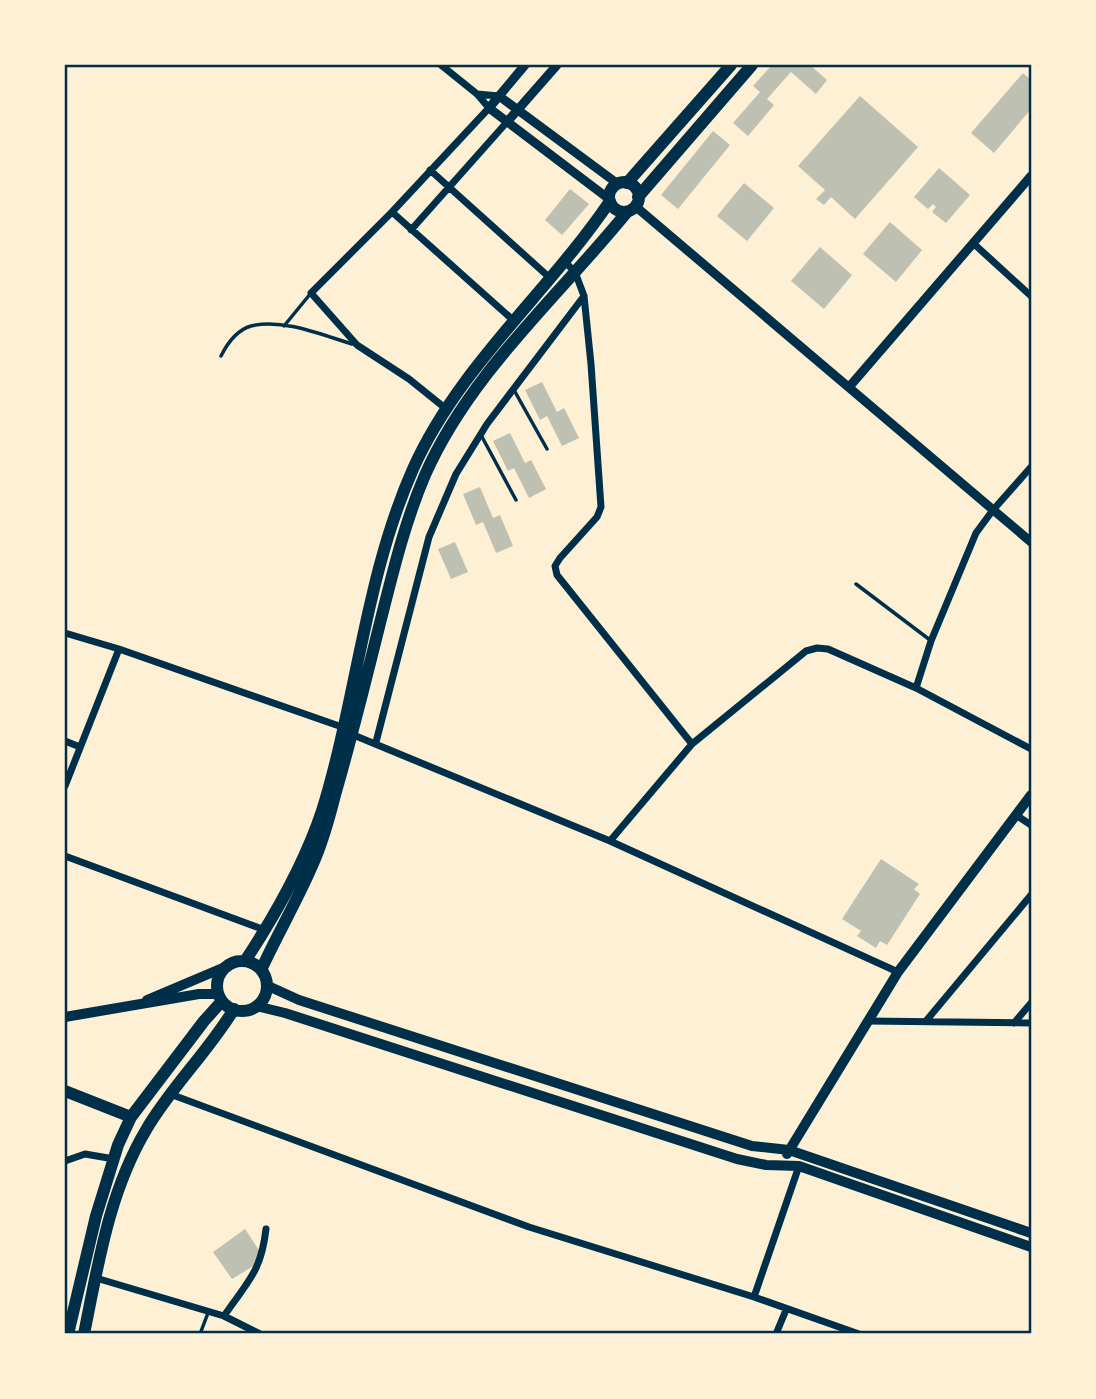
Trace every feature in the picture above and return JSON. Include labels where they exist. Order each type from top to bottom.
[{"type":"main road","points":[[261,970],[313,864],[335,798],[366,622],[400,502],[445,408],[513,320],[565,262],[609,200],[611,190],[623,184],[731,65]]},
{"type":"main road","points":[[245,961],[298,871],[347,730],[411,511],[426,473],[457,416],[522,331],[634,205],[752,65]]},
{"type":"main road","points":[[623,184],[635,188],[634,205]]},
{"type":"main road","points":[[609,200],[614,209],[634,205]]},
{"type":"main road","points":[[782,1166],[789,1150],[898,972],[1031,796]]},
{"type":"main road","points":[[65,1017],[199,995],[220,997],[234,1009],[242,1010],[256,1006],[262,1000],[267,985],[261,970],[245,961],[231,963],[136,1004]]},
{"type":"main road","points":[[68,1334],[114,1159],[131,1117],[220,997],[217,979],[225,967]]},
{"type":"main road","points":[[267,985],[299,1000],[752,1146],[789,1150],[1031,1233]]},
{"type":"main road","points":[[256,1006],[752,1163],[799,1166],[1031,1247]]},
{"type":"main road","points":[[83,1334],[115,1199],[130,1159],[170,1094],[224,1026],[234,1009]]},
{"type":"main road","points":[[65,1091],[131,1117]]},
{"type":"main road","points":[[998,1237],[1002,1224]]},
{"type":"main road","points":[[82,1276],[96,1278]]},
{"type":"street","points":[[440,65],[477,94],[489,108],[609,200]]},
{"type":"street","points":[[445,408],[409,379],[358,345],[311,293],[392,212],[489,108],[525,65]]},
{"type":"street","points":[[411,230],[557,65]]},
{"type":"street","points":[[477,94],[499,96],[623,184]]},
{"type":"street","points":[[430,170],[550,278]]},
{"type":"street","points":[[850,387],[1031,176]]},
{"type":"street","points":[[634,205],[1031,542]]},
{"type":"street","points":[[392,212],[513,320]]},
{"type":"street","points":[[973,243],[1031,296]]},
{"type":"street","points":[[565,262],[575,272],[584,296],[592,364],[601,508],[597,517],[560,558],[555,566],[557,575],[692,744]]},
{"type":"street","points":[[376,743],[429,537],[456,474],[480,433],[584,296]]},
{"type":"street","points":[[916,688],[931,641],[976,533],[1031,467]]},
{"type":"street","points":[[65,633],[119,649],[347,730],[610,841],[898,972]]},
{"type":"street","points":[[610,841],[692,744],[806,651],[817,648],[828,649],[916,688],[1031,749]]},
{"type":"street","points":[[65,786],[119,649]]},
{"type":"street","points":[[65,741],[80,747]]},
{"type":"street","points":[[1016,815],[1031,825]]},
{"type":"street","points":[[65,856],[265,930]]},
{"type":"street","points":[[926,1021],[1031,895]]},
{"type":"street","points":[[1014,1023],[1031,1003]]},
{"type":"street","points":[[867,1021],[1031,1023]]},
{"type":"street","points":[[170,1094],[529,1227],[754,1297],[859,1334]]},
{"type":"street","points":[[65,1161],[85,1154],[114,1159]]},
{"type":"street","points":[[754,1297],[799,1166]]},
{"type":"street","points":[[224,1316],[255,1273],[262,1255],[266,1229]]},
{"type":"street","points":[[96,1278],[224,1316],[260,1334]]},
{"type":"street","points":[[776,1334],[786,1310]]},
{"type":"lane","points":[[284,326],[311,293]]},
{"type":"lane","points":[[221,356],[239,332],[250,327],[284,326],[358,345]]},
{"type":"lane","points":[[513,388],[547,449]]},
{"type":"lane","points":[[480,433],[516,499]]},
{"type":"lane","points":[[856,584],[931,641]]},
{"type":"lane","points":[[200,1334],[208,1311]]},
{"type":"building","points":[[772,65],[810,65],[827,80],[816,94],[791,72],[767,99],[774,105],[748,136],[733,123],[760,92],[753,86]]},
{"type":"building","points":[[1023,73],[1031,80],[1031,109],[994,153],[971,133]]},
{"type":"building","points":[[860,96],[918,147],[855,219],[831,197],[824,205],[816,199],[825,190],[798,166]]},
{"type":"building","points":[[713,131],[730,145],[678,209],[661,195]]},
{"type":"building","points":[[939,168],[970,195],[946,223],[932,212],[936,207],[933,204],[928,209],[914,197]]},
{"type":"building","points":[[744,183],[774,208],[747,241],[717,216]]},
{"type":"building","points":[[570,189],[589,204],[562,235],[545,220]]},
{"type":"building","points":[[890,222],[922,250],[896,282],[863,254]]},
{"type":"building","points":[[820,247],[852,275],[824,309],[791,281]]},
{"type":"building","points":[[542,382],[557,412],[564,408],[579,438],[562,446],[547,416],[540,420],[525,390]]},
{"type":"building","points":[[510,433],[525,463],[531,460],[546,489],[529,498],[514,468],[508,471],[493,441]]},
{"type":"building","points":[[480,487],[493,518],[500,515],[513,546],[496,553],[483,522],[476,525],[463,494]]},
{"type":"building","points":[[455,542],[468,572],[451,579],[438,549]]},
{"type":"building","points":[[881,859],[919,884],[914,889],[920,894],[887,945],[880,941],[876,948],[857,936],[861,931],[842,919]]},
{"type":"building","points":[[245,1229],[262,1255],[255,1265],[232,1279],[213,1252]]}]
